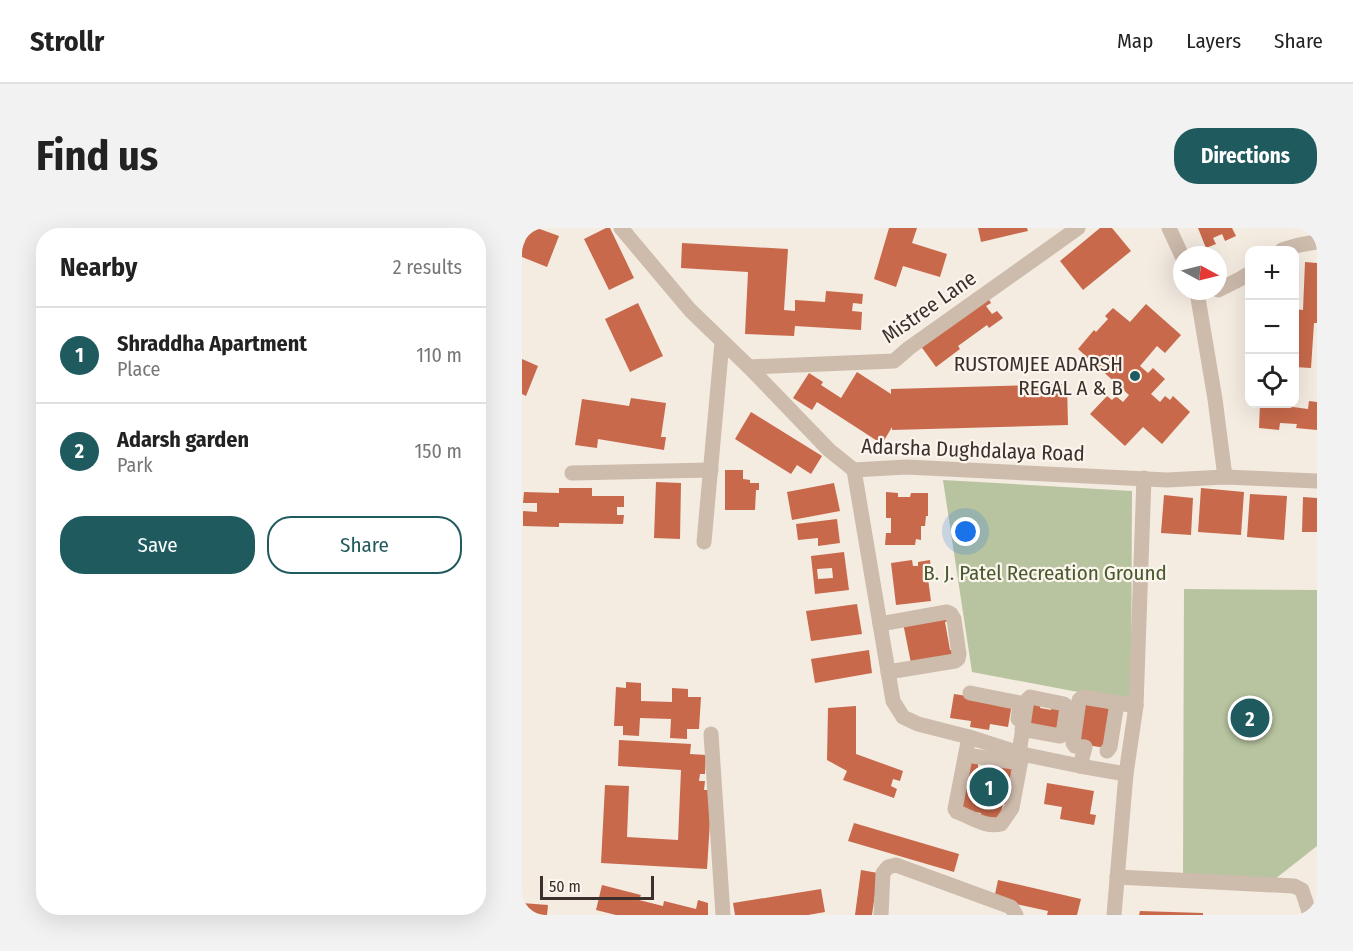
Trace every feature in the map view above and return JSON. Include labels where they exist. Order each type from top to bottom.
[{"type":"street","name":"Adarsha Dughdalaya Road","points":[[621,228],[690,310],[829,450],[854,470],[906,467],[1167,480],[1225,477],[1317,481]]},
{"type":"street","name":"Mistree Lane","points":[[749,367],[894,361],[1078,228]]},
{"type":"street","points":[[1169,228],[1177,246]]},
{"type":"street","points":[[1296,246],[1317,242]]},
{"type":"street","points":[[1227,286],[1245,276]]},
{"type":"street","points":[[1198,300],[1215,399],[1225,477]]},
{"type":"street","points":[[704,542],[722,342]]},
{"type":"street","points":[[572,473],[711,470]]},
{"type":"street","points":[[854,470],[893,701],[903,717],[918,724],[969,737],[1019,756]]},
{"type":"street","points":[[1114,915],[1126,774],[1136,706],[1144,478]]},
{"type":"street","points":[[880,624],[947,612],[954,619],[958,659],[888,672]]},
{"type":"street","points":[[970,693],[1020,704],[1019,756]]},
{"type":"street","points":[[969,737],[955,809],[975,820],[995,825],[1001,824],[1012,808],[1022,729],[1027,700],[1030,697],[1064,704],[1067,707],[1063,734],[1060,736],[1022,729]]},
{"type":"street","points":[[1080,766],[1088,748],[1075,746],[1073,743],[1079,700],[1083,697],[1136,706]]},
{"type":"street","points":[[1107,751],[1110,747],[1117,703]]},
{"type":"street","points":[[711,734],[723,915]]},
{"type":"street","points":[[1053,761],[1057,736]]},
{"type":"street","points":[[966,755],[1019,756],[1126,774]]},
{"type":"street","points":[[881,915],[883,873],[888,867],[896,865],[1011,907],[1016,915]]},
{"type":"street","points":[[1117,877],[1294,886],[1302,890],[1310,915]]},
{"type":"green space","name":"B. J. Patel Recreation Ground","points":[[943,480],[1132,491],[1131,702],[972,672]]},
{"type":"green space","points":[[1184,589],[1317,590],[1317,846],[1275,879],[1183,879]]},
{"type":"building","points":[[530,228],[537,228],[559,236],[547,267],[522,257],[522,249]]},
{"type":"building","points":[[610,228],[634,278],[609,290],[584,239]]},
{"type":"building","points":[[889,228],[917,228],[912,243],[947,254],[940,277],[903,266],[896,287],[874,279]]},
{"type":"building","points":[[978,228],[1027,228],[1028,231],[981,242]]},
{"type":"building","points":[[1100,228],[1112,228],[1131,251],[1083,290],[1060,261]]},
{"type":"building","points":[[1198,228],[1232,228],[1236,236],[1225,241],[1222,234],[1213,238],[1216,244],[1205,246]]},
{"type":"building","points":[[682,243],[788,249],[784,310],[795,311],[795,300],[825,302],[826,291],[863,294],[862,304],[853,303],[852,311],[862,312],[861,330],[795,326],[794,336],[745,334],[748,272],[681,268]]},
{"type":"building","points":[[1305,262],[1317,263],[1317,323],[1314,323],[1311,368],[1299,367],[1299,310],[1303,310]]},
{"type":"building","points":[[987,296],[991,303],[986,306],[992,314],[997,311],[1003,318],[989,328],[987,325],[958,346],[960,349],[936,367],[920,345]]},
{"type":"building","points":[[638,303],[663,356],[630,372],[605,319]]},
{"type":"building","name":"RUSTOMJEE ADARSH REGAL A & B","points":[[1146,304],[1181,335],[1165,353],[1157,346],[1140,366],[1148,373],[1153,368],[1165,379],[1151,394],[1160,402],[1165,396],[1170,400],[1173,396],[1190,412],[1162,444],[1143,427],[1125,446],[1090,414],[1107,396],[1112,400],[1116,396],[1123,402],[1129,395],[1078,349],[1094,330],[1096,332],[1108,319],[1105,316],[1113,308],[1130,322]]},
{"type":"building","points":[[522,359],[538,366],[526,396],[522,394]]},
{"type":"building","points":[[857,372],[891,394],[891,389],[1067,384],[1068,425],[892,430],[892,427],[882,444],[817,402],[812,410],[793,398],[809,373],[823,382],[821,385],[841,398]]},
{"type":"building","points":[[631,398],[666,403],[661,437],[666,437],[664,450],[598,439],[597,448],[575,445],[582,399],[629,406]]},
{"type":"building","points":[[1309,401],[1317,402],[1317,430],[1296,428],[1297,424],[1280,423],[1279,430],[1259,428],[1260,408],[1308,409]]},
{"type":"building","points":[[751,412],[822,456],[811,474],[797,465],[791,474],[735,439]]},
{"type":"building","points":[[725,470],[743,470],[743,479],[750,480],[750,483],[759,483],[759,490],[756,490],[755,510],[725,510]]},
{"type":"building","points":[[656,482],[681,483],[680,539],[654,538]]},
{"type":"building","points":[[834,483],[840,511],[792,520],[787,492]]},
{"type":"building","points":[[559,488],[592,488],[592,496],[624,496],[624,507],[617,507],[617,515],[624,515],[623,524],[559,523],[559,527],[523,526],[523,511],[537,512],[537,503],[523,503],[524,492],[559,493]]},
{"type":"building","points":[[1201,488],[1244,492],[1241,535],[1198,532]]},
{"type":"building","points":[[886,492],[898,493],[898,497],[910,497],[911,493],[928,493],[928,516],[926,516],[925,526],[921,526],[921,540],[916,539],[915,545],[885,545],[886,533],[891,533],[891,518],[886,518]]},
{"type":"building","points":[[1250,494],[1287,496],[1284,540],[1247,537]]},
{"type":"building","points":[[1164,495],[1193,498],[1191,535],[1161,533]]},
{"type":"building","points":[[1303,497],[1317,498],[1317,532],[1302,532]]},
{"type":"building","points":[[837,519],[840,543],[818,546],[818,538],[798,540],[796,524]]},
{"type":"building","points":[[844,552],[849,590],[815,594],[811,556]],"holes":[[[832,568],[833,578],[818,579],[817,569]]]},
{"type":"building","points":[[912,560],[913,566],[918,566],[918,562],[930,560],[931,570],[927,571],[931,601],[896,605],[891,563]]},
{"type":"building","points":[[857,604],[862,634],[811,641],[806,611]]},
{"type":"building","points":[[947,615],[948,621],[945,622],[950,650],[954,650],[955,655],[911,663],[903,623]]},
{"type":"building","points":[[869,650],[872,673],[815,683],[811,659]]},
{"type":"building","points":[[626,682],[641,683],[641,701],[672,702],[672,688],[688,689],[688,697],[701,697],[699,729],[687,729],[687,739],[670,738],[671,719],[640,718],[639,736],[623,735],[623,726],[614,726],[616,687],[626,688]]},
{"type":"building","points":[[954,694],[1012,703],[1008,727],[990,724],[989,730],[970,727],[971,721],[950,718]]},
{"type":"building","points":[[1029,700],[1041,702],[1040,708],[1051,710],[1053,704],[1065,706],[1060,732],[1025,726]]},
{"type":"building","points":[[1083,702],[1112,707],[1105,748],[1076,743]]},
{"type":"building","points":[[856,706],[856,754],[903,771],[900,781],[893,779],[891,786],[897,789],[894,798],[843,780],[847,771],[827,760],[828,708]]},
{"type":"building","points":[[619,740],[691,744],[690,754],[706,755],[705,774],[700,774],[699,781],[705,781],[704,790],[712,790],[707,869],[601,863],[605,785],[629,786],[627,837],[678,840],[681,770],[618,766]]},
{"type":"building","points":[[970,761],[978,762],[978,768],[989,770],[990,764],[1016,765],[1009,805],[1003,804],[999,821],[980,819],[981,813],[962,810]]},
{"type":"building","points":[[1047,783],[1094,791],[1090,814],[1096,815],[1094,825],[1060,819],[1062,807],[1044,804]]},
{"type":"building","points":[[854,823],[959,854],[954,872],[848,841]]},
{"type":"building","points":[[861,870],[878,873],[872,915],[855,915]]},
{"type":"building","points":[[998,880],[1081,899],[1077,915],[1047,915],[1048,911],[994,899]]},
{"type":"building","points":[[602,885],[641,895],[639,900],[663,906],[664,901],[696,909],[698,900],[708,903],[708,915],[616,915],[596,910]]},
{"type":"building","points":[[821,889],[825,912],[808,915],[735,915],[733,903]]},
{"type":"building","points":[[522,903],[548,905],[547,915],[522,915]]},
{"type":"building","points":[[1140,911],[1203,913],[1203,915],[1139,915]]},
{"type":"place","name":"RUSTOMJEE ADARSH REGAL A & B","points":[[1135,376]]},
{"type":"place","name":"Adarsh garden","points":[[1250,718]]},
{"type":"place","name":"Shraddha Apartment","points":[[989,787]]}]
